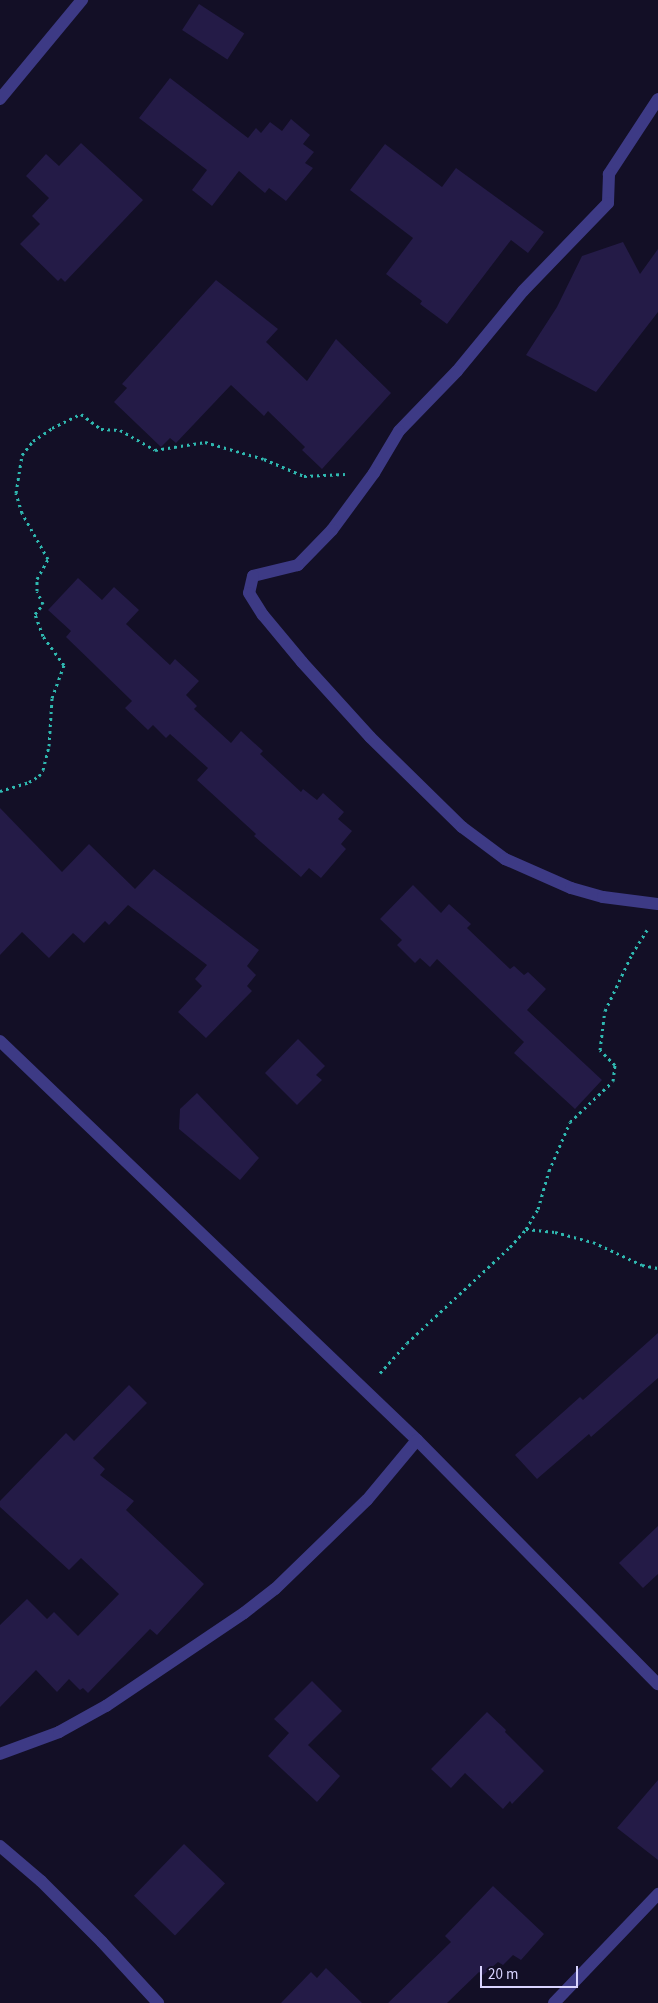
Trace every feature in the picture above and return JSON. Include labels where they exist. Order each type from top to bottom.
[{"type":"street","points":[[0,100],[82,0]]},
{"type":"street","points":[[658,99],[609,174],[608,204],[522,291],[456,371],[399,431],[374,473],[332,530],[298,565],[253,576],[249,593],[302,662],[370,737],[462,827],[505,859],[571,888],[604,897],[658,904]]},
{"type":"street","points":[[0,1041],[417,1440],[658,1684]]},
{"type":"street","points":[[0,1754],[59,1732],[106,1706],[244,1613],[275,1588],[367,1500],[417,1440]]},
{"type":"street","points":[[0,1846],[42,1881],[158,2003]]},
{"type":"street","points":[[554,2003],[658,1894]]},
{"type":"path","points":[[0,791],[29,782],[43,770],[49,746],[52,698],[64,664],[43,636],[35,614],[43,604],[37,591],[37,579],[48,559],[22,513],[16,493],[22,455],[33,441],[52,428],[81,414],[102,429],[120,430],[155,450],[205,442],[264,459],[304,476],[374,473]]},
{"type":"path","points":[[364,1389],[407,1343],[492,1265],[526,1229],[538,1209],[549,1170],[570,1122],[614,1081],[615,1065],[600,1050],[605,1011],[632,954],[653,921]]},
{"type":"path","points":[[526,1229],[555,1232],[593,1242],[642,1265],[658,1268]]},
{"type":"building","points":[[199,4],[244,33],[227,59],[182,30]]},
{"type":"building","points":[[170,78],[248,138],[256,128],[261,133],[270,122],[282,131],[291,119],[310,135],[303,144],[314,152],[305,163],[313,168],[286,201],[269,188],[265,193],[239,171],[212,206],[192,190],[207,170],[139,118]]},
{"type":"building","points":[[81,143],[143,200],[65,282],[61,278],[58,281],[20,244],[40,224],[32,216],[49,198],[26,176],[46,154],[59,166]]},
{"type":"building","points":[[385,144],[442,187],[456,168],[544,232],[528,253],[511,240],[447,324],[420,304],[422,301],[386,274],[413,238],[350,190]]},
{"type":"building","points":[[623,242],[640,274],[658,249],[658,312],[596,392],[526,355],[557,307],[582,256]]},
{"type":"building","points":[[216,280],[278,329],[266,342],[307,381],[336,339],[391,393],[322,469],[302,450],[305,447],[268,411],[264,416],[231,385],[176,443],[170,438],[161,447],[114,402],[127,388],[122,384]]},
{"type":"building","points":[[78,578],[102,600],[114,587],[139,610],[126,624],[170,665],[175,659],[199,681],[186,695],[197,706],[194,709],[231,743],[241,731],[263,751],[260,754],[301,792],[303,789],[317,800],[323,793],[344,812],[338,819],[352,831],[341,844],[346,849],[321,878],[309,868],[301,877],[254,836],[256,834],[197,780],[208,768],[170,734],[166,738],[153,725],[148,730],[125,708],[132,701],[66,637],[71,631],[48,610]]},
{"type":"building","points":[[0,808],[62,872],[89,844],[135,889],[154,869],[259,950],[247,966],[256,975],[247,986],[252,991],[206,1038],[178,1012],[202,986],[195,979],[207,965],[128,905],[109,925],[105,921],[84,943],[73,933],[49,958],[22,932],[0,955]]},
{"type":"building","points":[[413,885],[441,913],[449,904],[471,924],[467,928],[510,969],[514,966],[524,975],[528,972],[546,989],[527,1010],[602,1080],[575,1109],[514,1053],[524,1042],[437,959],[430,967],[420,958],[415,963],[397,945],[402,940],[380,919]]},
{"type":"building","points":[[298,1039],[325,1066],[316,1075],[322,1080],[297,1105],[265,1073]]},
{"type":"building","points":[[197,1093],[259,1158],[240,1180],[179,1129],[180,1109]]},
{"type":"building","points":[[658,1333],[658,1378],[591,1437],[589,1434],[537,1479],[515,1455],[580,1397],[583,1400]]},
{"type":"building","points":[[129,1385],[147,1403],[93,1458],[105,1469],[100,1475],[134,1501],[126,1510],[204,1584],[157,1635],[150,1629],[88,1693],[83,1688],[80,1690],[69,1679],[57,1692],[36,1670],[0,1707],[0,1625],[27,1599],[47,1619],[54,1612],[78,1636],[119,1594],[81,1558],[69,1570],[0,1507],[0,1501],[66,1433],[74,1441]]},
{"type":"building","points":[[658,1526],[658,1574],[643,1588],[619,1563]]},
{"type":"building","points":[[312,1681],[342,1711],[308,1745],[340,1776],[317,1802],[268,1756],[289,1733],[274,1719]]},
{"type":"building","points":[[487,1712],[544,1771],[512,1804],[510,1801],[503,1809],[465,1773],[451,1788],[431,1769]]},
{"type":"building","points":[[658,1780],[658,1860],[617,1828]]},
{"type":"building","points":[[184,1844],[225,1884],[175,1935],[134,1896]]},
{"type":"building","points":[[493,1886],[544,1934],[521,1960],[513,1955],[503,1965],[498,1962],[483,1975],[479,1972],[447,2003],[388,2003],[451,1942],[445,1936]]},
{"type":"building","points":[[326,1968],[362,2003],[281,2003],[311,1972],[317,1978]]}]
